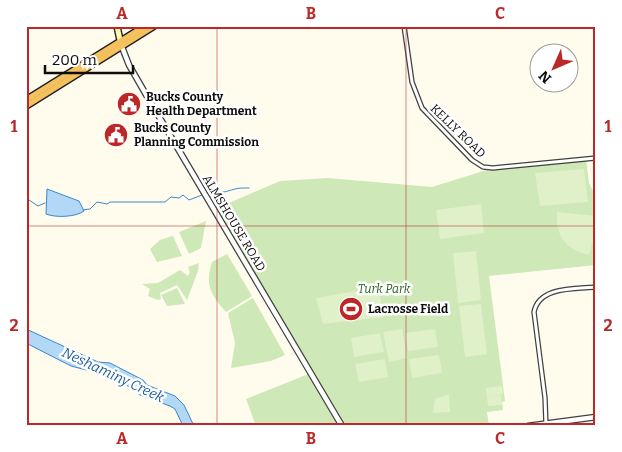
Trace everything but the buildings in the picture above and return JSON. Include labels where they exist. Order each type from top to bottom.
[{"type":"highway","points":[[26,106],[121,44],[144,26]]},
{"type":"highway","points":[[26,100],[154,26]]},
{"type":"main road","name":"ALMSHOUSE ROAD","points":[[117,26],[121,44]]},
{"type":"street","name":"KELLY ROAD","points":[[404,26],[412,82],[419,104],[478,164],[493,168],[596,158]]},
{"type":"street","name":"ALMSHOUSE ROAD","points":[[121,44],[129,65],[148,98],[342,426]]},
{"type":"street","points":[[546,425],[545,401],[534,312],[535,306],[540,298],[549,292],[596,287]]},
{"type":"street","points":[[528,426],[596,417]]},
{"type":"green space","name":"Turk Park","points":[[586,159],[589,183],[596,197],[596,265],[489,276],[505,401],[502,402],[503,410],[487,412],[489,426],[256,426],[246,399],[311,373],[215,209],[280,181],[328,178],[432,187],[493,168]]},
{"type":"green space","points":[[584,169],[588,202],[540,206],[535,173]]},
{"type":"green space","points":[[481,204],[484,233],[440,239],[436,210]]},
{"type":"green space","points":[[557,212],[596,216],[596,230],[589,255],[574,250],[564,241],[558,228]]},
{"type":"green space","points":[[206,221],[201,248],[189,254],[179,232]]},
{"type":"green space","points":[[173,236],[182,256],[157,262],[150,249],[160,240]]},
{"type":"green space","points":[[476,251],[481,300],[458,303],[453,253]]},
{"type":"green space","points":[[227,254],[252,296],[226,312],[210,289],[209,277],[212,262]]},
{"type":"green space","points":[[199,263],[198,271],[187,300],[177,285],[160,293],[161,299],[158,300],[148,296],[150,289],[142,284],[158,283],[180,270],[188,276],[190,272],[188,267]]},
{"type":"green space","name":"Lacrosse Field","points":[[378,287],[384,317],[323,324],[316,298]]},
{"type":"green space","points":[[177,288],[185,304],[167,306],[161,295]]},
{"type":"green space","points":[[253,298],[285,355],[271,361],[231,368],[235,343],[228,313]]},
{"type":"green space","points":[[481,304],[487,354],[465,357],[459,306]]},
{"type":"green space","points":[[402,329],[407,358],[389,362],[383,332]]},
{"type":"green space","points":[[435,329],[438,347],[408,351],[405,333]]},
{"type":"green space","points":[[380,333],[384,352],[354,357],[351,338]]},
{"type":"green space","points":[[439,355],[442,373],[412,378],[409,359]]},
{"type":"green space","points":[[385,359],[388,377],[359,382],[355,364]]},
{"type":"green space","points":[[502,386],[503,394],[489,396],[501,395],[502,405],[488,406],[486,388]]},
{"type":"green space","points":[[449,394],[450,412],[433,413],[435,399]]},
{"type":"water","points":[[47,189],[79,201],[84,211],[76,215],[66,216],[46,214]]},
{"type":"water","name":"Neshaminy Creek","points":[[26,329],[98,362],[110,363],[143,380],[147,385],[175,396],[184,405],[194,426],[183,426],[175,409],[140,395],[117,378],[71,366],[26,343]]},
{"type":"waterway","points":[[207,193],[249,188]]},
{"type":"waterway","points":[[83,210],[90,209],[97,202],[107,204],[110,202],[165,202],[171,197],[179,198],[183,195],[189,200],[202,195]]},
{"type":"waterway","points":[[26,198],[38,206],[45,203]]},
{"type":"place","name":"Bucks County Health Department","points":[[129,104]]},
{"type":"place","name":"Bucks County Planning Commission","points":[[116,135]]},
{"type":"place","name":"Lacrosse Field","points":[[351,309]]}]
